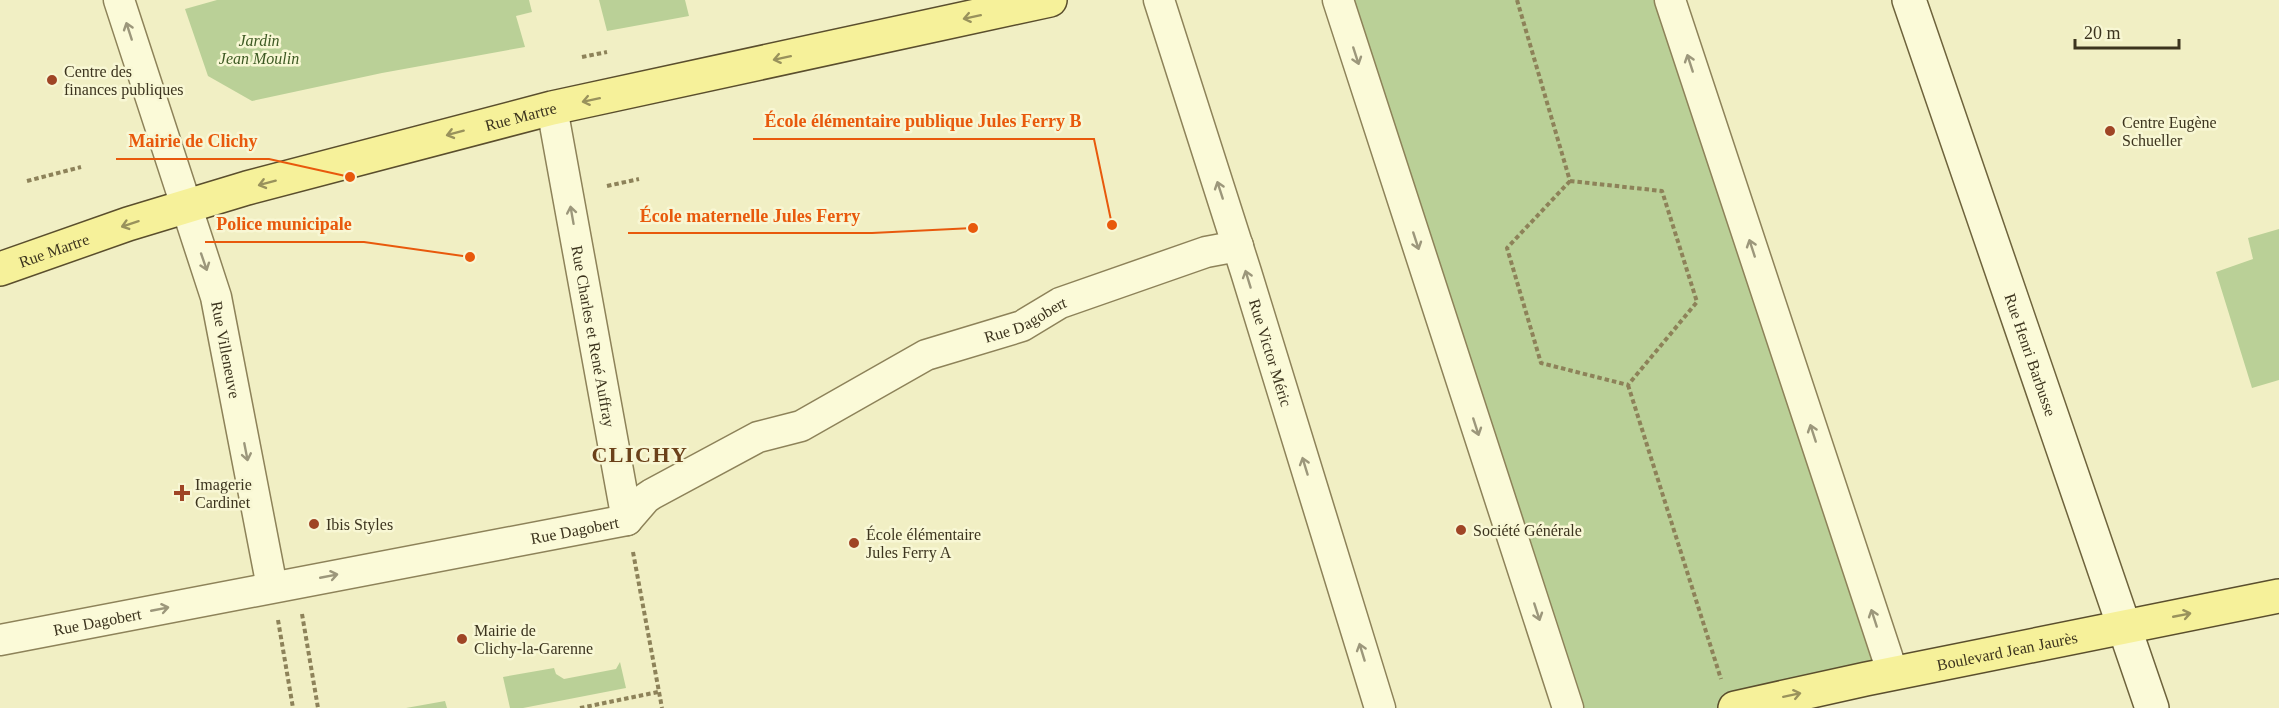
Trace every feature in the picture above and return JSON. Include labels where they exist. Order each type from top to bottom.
[{"type":"main road","name":"Rue Martre","points":[[0,269],[128,224],[186,207],[552,108],[1050,0]]},
{"type":"main road","name":"Rue Henri Barbusse","points":[[1909,0],[2152,708]]},
{"type":"main road","name":"Boulevard Jean Jaurès","points":[[1729,697],[1893,674],[2279,596]]},
{"type":"street","name":"Rue Villeneuve","points":[[119,0],[216,297],[284,585]]},
{"type":"street","name":"Rue Victor Méric","points":[[1159,0],[1238,246],[1380,708]]},
{"type":"street","points":[[1338,0],[1568,708]]},
{"type":"street","points":[[1670,0],[1893,674]]},
{"type":"street","name":"Rue Charles et René Auffray","points":[[552,108],[627,520]]},
{"type":"street","name":"Rue Dagobert","points":[[0,640],[627,520],[652,494],[758,437],[801,426],[926,355],[1022,326],[1060,303],[1206,252],[1238,246]]},
{"type":"path","points":[[1517,0],[1570,181]]},
{"type":"path","points":[[582,57],[607,52]]},
{"type":"path","points":[[27,181],[81,167]]},
{"type":"path","points":[[607,186],[639,179]]},
{"type":"path","points":[[1570,181],[1506,248],[1541,363],[1628,385]]},
{"type":"path","points":[[1570,181],[1662,192],[1697,302],[1628,385]]},
{"type":"path","points":[[1628,385],[1729,697]]},
{"type":"path","points":[[627,520],[662,708]]},
{"type":"path","points":[[284,585],[294,708]]},
{"type":"path","points":[[284,585],[318,708]]},
{"type":"path","points":[[580,708],[658,692]]},
{"type":"green space","name":"Jardin Jean Moulin","points":[[217,0],[529,0],[532,12],[516,16],[525,47],[382,73],[252,101],[208,76],[185,9]]},
{"type":"green space","points":[[599,0],[685,0],[689,16],[607,31]]},
{"type":"green space","points":[[1338,0],[1670,0],[1893,674],[1736,708],[1568,708]]},
{"type":"green space","points":[[2279,229],[2279,380],[2252,388],[2216,272],[2253,259],[2248,238]]},
{"type":"green space","points":[[620,662],[626,688],[523,708],[510,708],[503,677],[554,668],[556,674],[564,679],[616,669]]},
{"type":"green space","points":[[445,701],[447,708],[406,708]]},
{"type":"place","name":"Centre des finances publiques","points":[[52,80]]},
{"type":"place","name":"Centre Eugène Schueller","points":[[2110,131]]},
{"type":"place","name":"Mairie de Clichy","points":[[350,177]]},
{"type":"place","name":"École élémentaire publique Jules Ferry B","points":[[1112,225]]},
{"type":"place","name":"École maternelle Jules Ferry","points":[[973,228]]},
{"type":"place","name":"Police municipale","points":[[470,257]]},
{"type":"place","name":"Imagerie Cardinet","points":[[182,493]]},
{"type":"place","name":"Ibis Styles","points":[[314,524]]},
{"type":"place","name":"Société Générale","points":[[1461,530]]},
{"type":"place","name":"École élémentaire Jules Ferry A","points":[[854,543]]},
{"type":"place","name":"Mairie de Clichy-la-Garenne","points":[[462,639]]},
{"type":"district","name":"CLICHY","points":[[640,454]]}]
